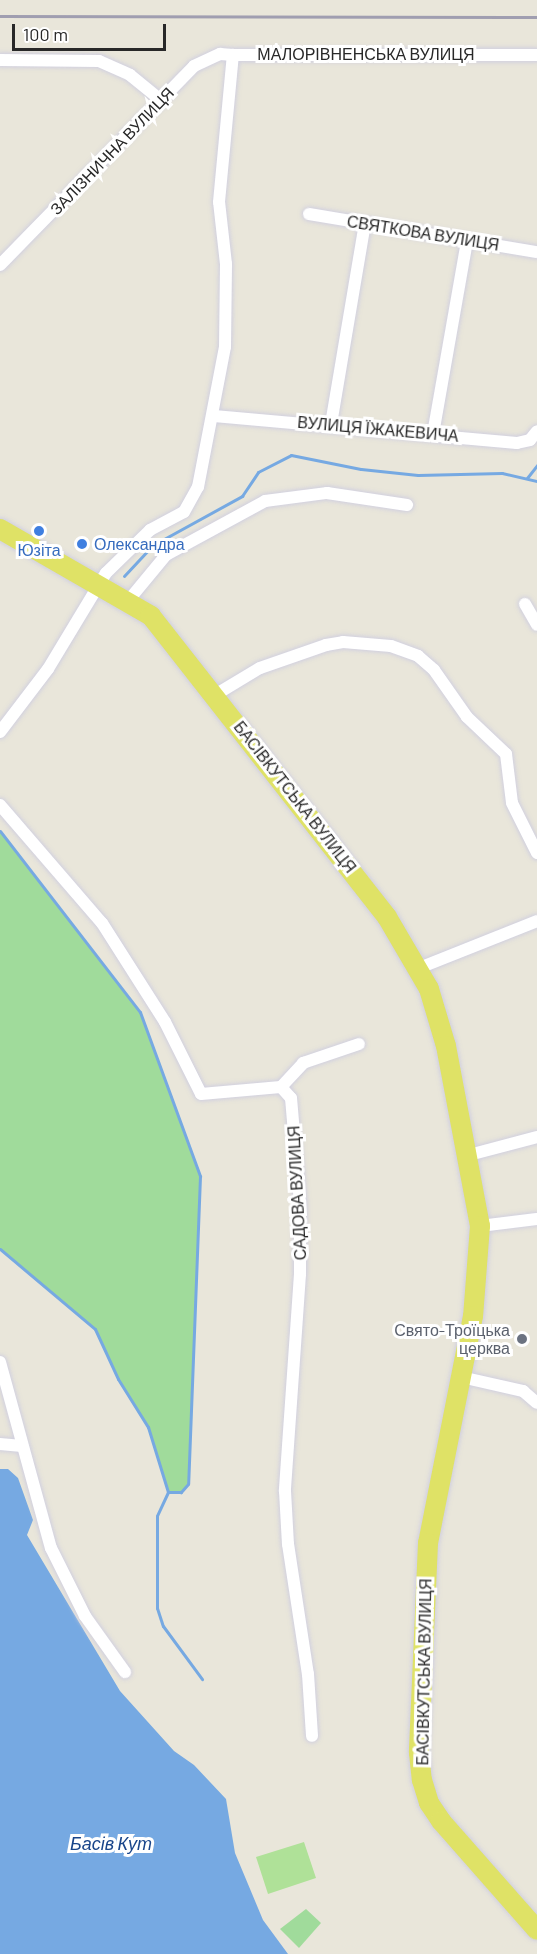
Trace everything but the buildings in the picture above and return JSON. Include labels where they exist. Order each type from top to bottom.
[{"type":"main road","name":"БАСІВКУТСЬКА ВУЛИЦЯ","points":[[1,531],[99,583],[152,616],[387,917],[419,968],[446,1046],[480,1226],[473,1316],[428,1543],[420,1729],[422,1780],[429,1803],[441,1821],[537,1930]]},
{"type":"street","name":"ЗАЛІЗНИЧНА ВУЛИЦЯ","points":[[0,265],[194,66],[220,54],[233,55]]},
{"type":"street","name":"МАЛОРІВНЕНСЬКА ВУЛИЦЯ","points":[[99,583],[142,537],[184,512],[193,502],[214,416],[225,337],[226,264],[220,191],[233,55],[537,55]]},
{"type":"street","points":[[0,60],[99,61],[130,75],[162,101]]},
{"type":"street","name":"СВЯТКОВА ВУЛИЦЯ","points":[[309,214],[537,252]]},
{"type":"street","points":[[331,424],[365,224]]},
{"type":"street","points":[[433,434],[467,241]]},
{"type":"street","name":"ВУЛИЦЯ ЇЖАКЕВИЧА","points":[[214,416],[331,424],[517,442],[530,440],[537,431]]},
{"type":"street","points":[[128,601],[166,555],[265,501],[327,493],[407,505]]},
{"type":"street","points":[[0,732],[48,669],[99,583]]},
{"type":"street","points":[[525,604],[537,625]]},
{"type":"street","points":[[215,695],[260,668],[326,645],[344,642],[391,646],[418,656],[434,670],[467,717],[506,754],[512,803],[537,854]]},
{"type":"street","points":[[0,805],[102,923],[165,1022],[201,1094],[282,1087],[303,1063],[359,1044]]},
{"type":"street","points":[[419,968],[537,921]]},
{"type":"street","name":"САДОВА ВУЛИЦЯ","points":[[282,1087],[291,1098],[300,1202],[297,1358],[285,1470],[286,1513],[308,1674],[312,1736]]},
{"type":"street","points":[[468,1155],[537,1137]]},
{"type":"street","points":[[480,1226],[537,1219]]},
{"type":"street","points":[[0,1362],[22,1446],[63,1576],[104,1647],[125,1672]]},
{"type":"street","points":[[461,1377],[523,1391],[537,1403]]},
{"type":"street","points":[[523,1391],[537,1387]]},
{"type":"street","points":[[0,1444],[22,1446]]},
{"type":"green space","points":[[0,831],[140,1012],[200,1176],[188,1484],[181,1492],[168,1492],[148,1427],[118,1379],[95,1329],[0,1249]]},
{"type":"green space","points":[[304,1842],[316,1878],[268,1894],[256,1857]]},
{"type":"green space","points":[[306,1909],[321,1923],[299,1948],[280,1929]]},
{"type":"water","name":"Басів Кут","points":[[0,1469],[8,1469],[18,1478],[33,1520],[27,1535],[120,1691],[174,1751],[194,1765],[226,1799],[235,1853],[263,1920],[288,1954],[0,1954]]},
{"type":"waterway","points":[[124,576],[153,545],[242,496],[258,472],[291,455],[361,469],[418,475],[502,473],[537,481]]},
{"type":"waterway","points":[[527,478],[537,465]]},
{"type":"waterway","points":[[0,831],[140,1012],[200,1176],[188,1484],[181,1492],[168,1492]]},
{"type":"waterway","points":[[0,1249],[95,1329],[118,1379],[148,1427],[168,1492],[157,1516],[157,1608],[163,1626],[202,1679]]},
{"type":"railway","points":[[0,16],[537,17]]},
{"type":"place","name":"Юзіта","points":[[39,531]]},
{"type":"place","name":"Олександра","points":[[82,544]]},
{"type":"place","name":"Свято-Троїцька церква","points":[[522,1339]]}]
